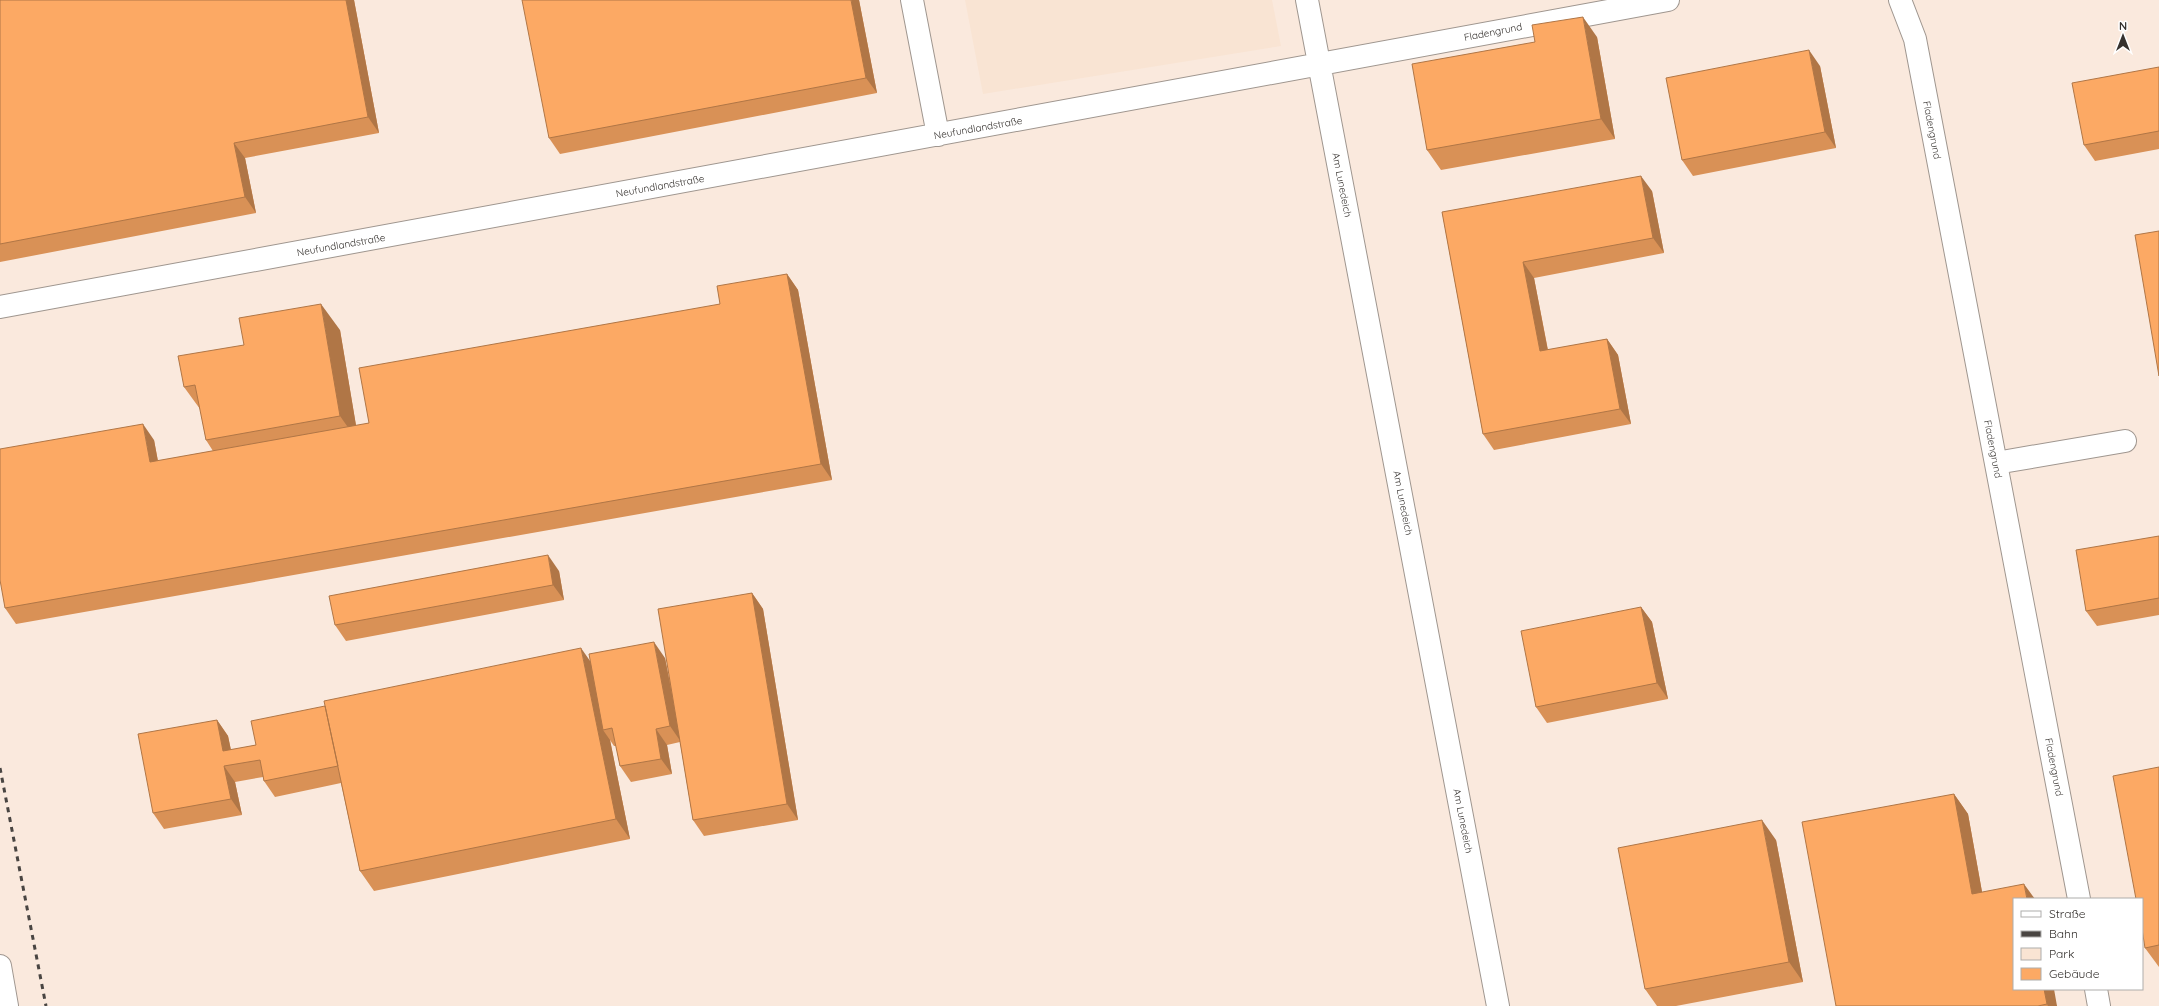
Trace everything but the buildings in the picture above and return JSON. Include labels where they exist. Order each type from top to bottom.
[{"type":"street","points":[[912,0],[938,135]]},
{"type":"street","name":"Am Lunedeich","points":[[1307,0],[1498,1006]]},
{"type":"street","name":"Fladengrund","points":[[1319,65],[1668,0]]},
{"type":"street","name":"Fladengrund","points":[[1900,0],[1915,39],[2079,898]]},
{"type":"street","name":"Neufundlandstraße","points":[[0,307],[1319,65]]},
{"type":"street","points":[[1996,463],[2125,441]]},
{"type":"street","points":[[0,966],[8,1006]]},
{"type":"street","points":[[2096,990],[2099,1006]]},
{"type":"shaded area","points":[[0,0],[2159,0],[2159,1006],[0,1006]]},
{"type":"green space","points":[[965,0],[1272,0],[1281,46],[983,94]]},
{"type":"railway","points":[[0,768],[46,1006]]}]
